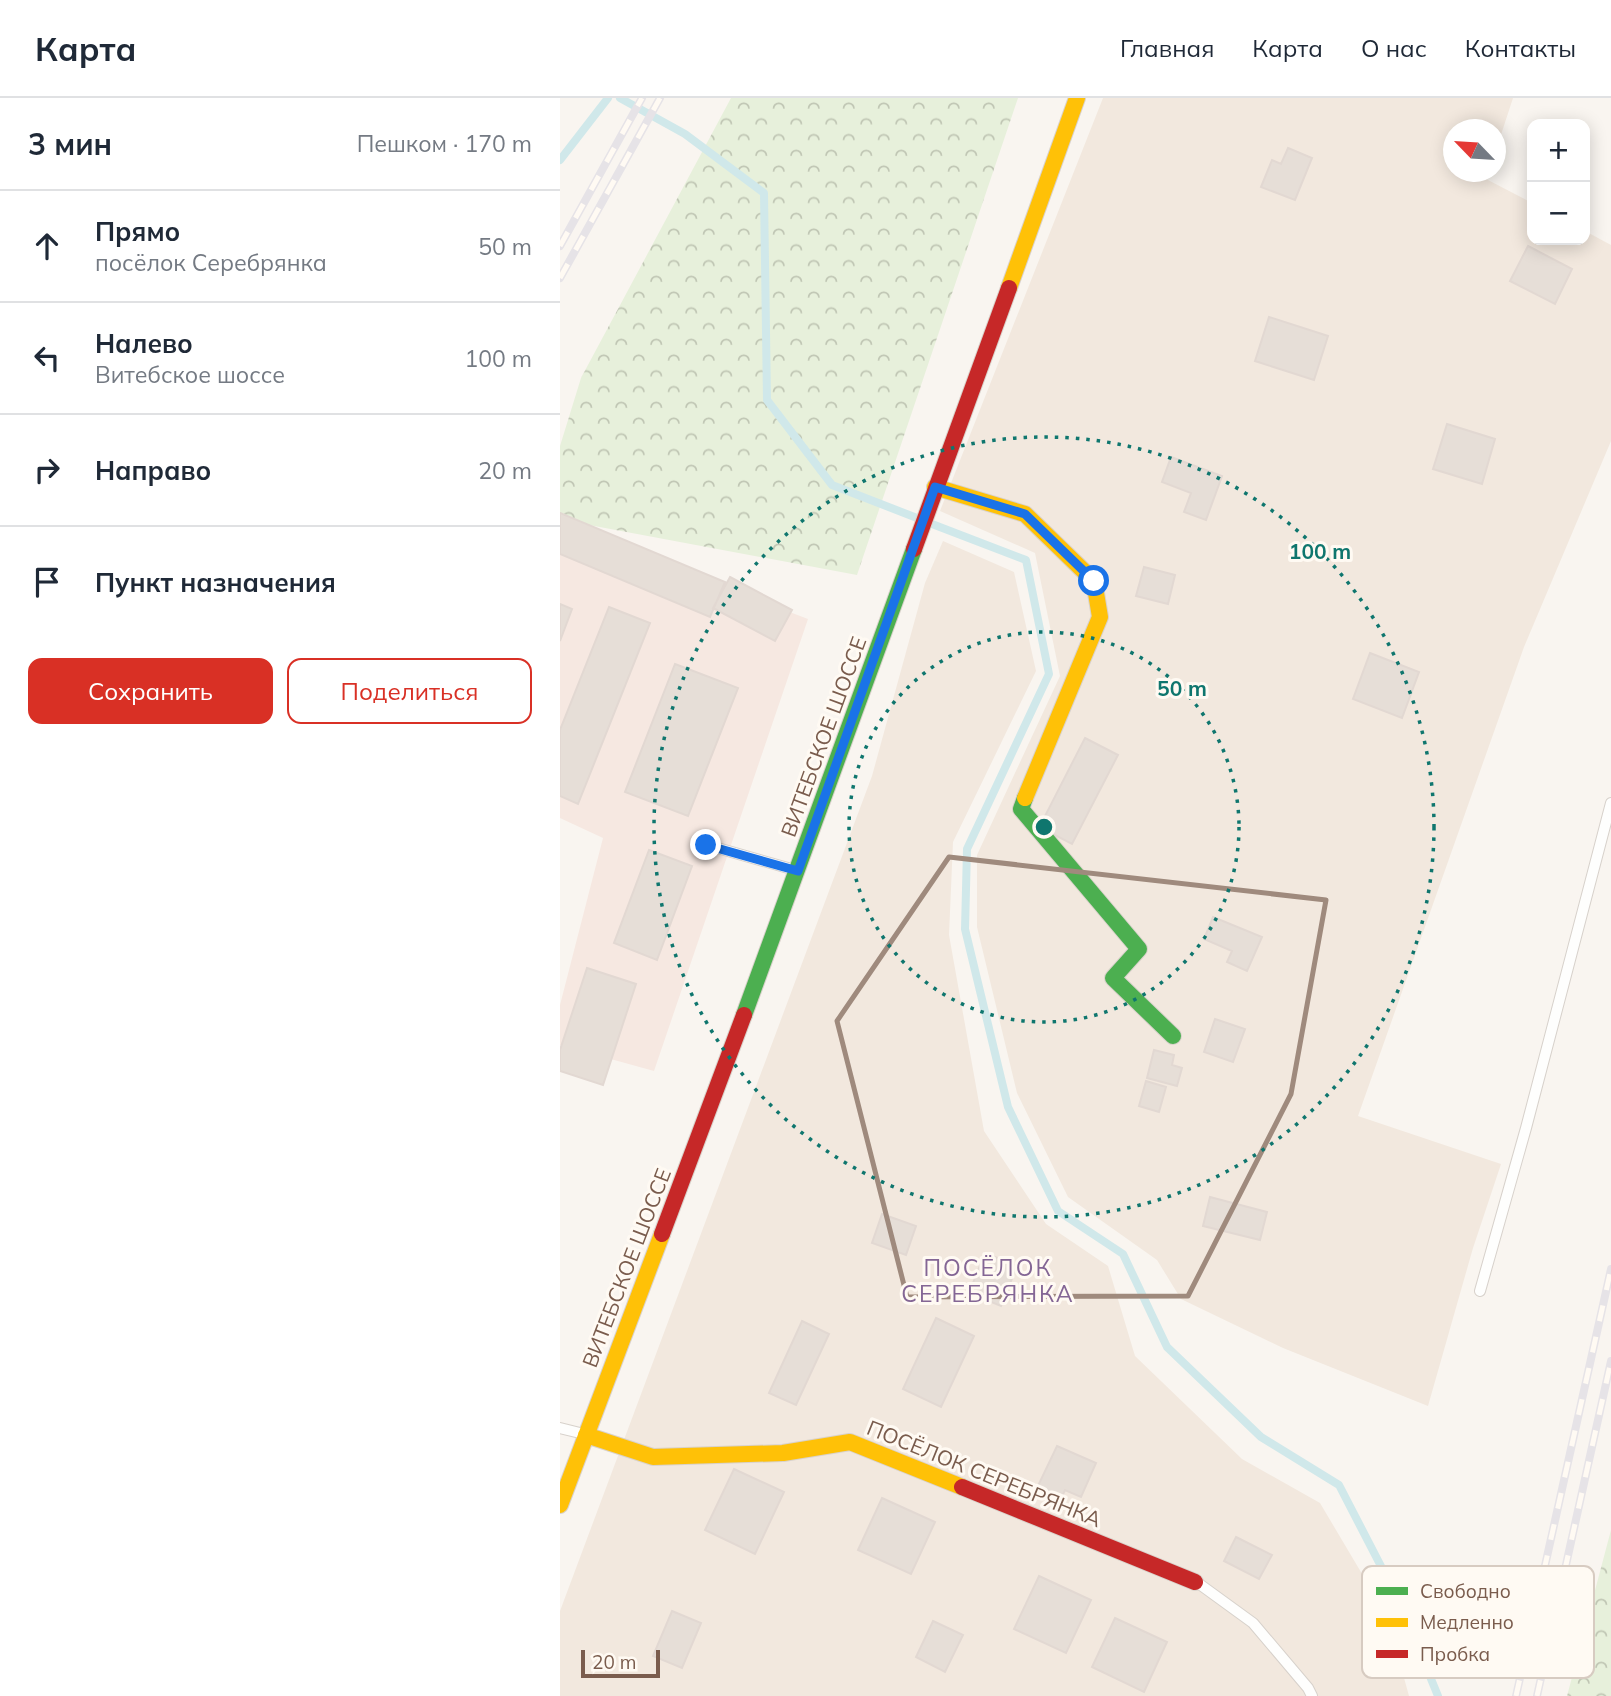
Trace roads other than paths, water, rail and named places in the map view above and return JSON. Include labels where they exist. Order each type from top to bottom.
[{"type":"main road","name":"ВИТЕБСКОЕ ШОССЕ","points":[[560,1506],[798,871],[1077,98]]},
{"type":"main road","points":[[935,487],[1025,514],[1094,581],[1100,617],[1021,809],[1139,949],[1113,978],[1173,1036]]},
{"type":"main road","name":"ПОСЁЛОК СЕРЕБРЯНКА","points":[[586,1435],[653,1457],[783,1453],[850,1442],[1195,1582]]},
{"type":"lane","points":[[1480,1291],[1526,1128],[1611,803]]},
{"type":"lane","points":[[706,845],[798,871]]},
{"type":"lane","points":[[560,1428],[586,1435]]},
{"type":"lane","points":[[1195,1582],[1253,1623],[1312,1696]]},
{"type":"waterway","points":[[560,160],[608,98]]},
{"type":"waterway","points":[[620,98],[685,134],[764,193],[767,400],[832,485],[917,518]]},
{"type":"waterway","points":[[932,524],[1026,560],[1049,674],[967,849],[965,929],[1008,1107],[1058,1211],[1123,1254],[1167,1347],[1261,1437],[1339,1485],[1381,1566]]},
{"type":"waterway","points":[[1431,1678],[1438,1696]]},
{"type":"railway","points":[[560,246],[642,98]]},
{"type":"railway","points":[[560,278],[660,98]]},
{"type":"railway","points":[[1545,1566],[1611,1269]]},
{"type":"railway","points":[[1566,1566],[1611,1361]]},
{"type":"railway","points":[[1516,1696],[1520,1678]]},
{"type":"railway","points":[[1537,1696],[1541,1678]]},
{"type":"district","name":"ПОСЁЛОК СЕРЕБРЯНКА","points":[[988,1281]]}]
